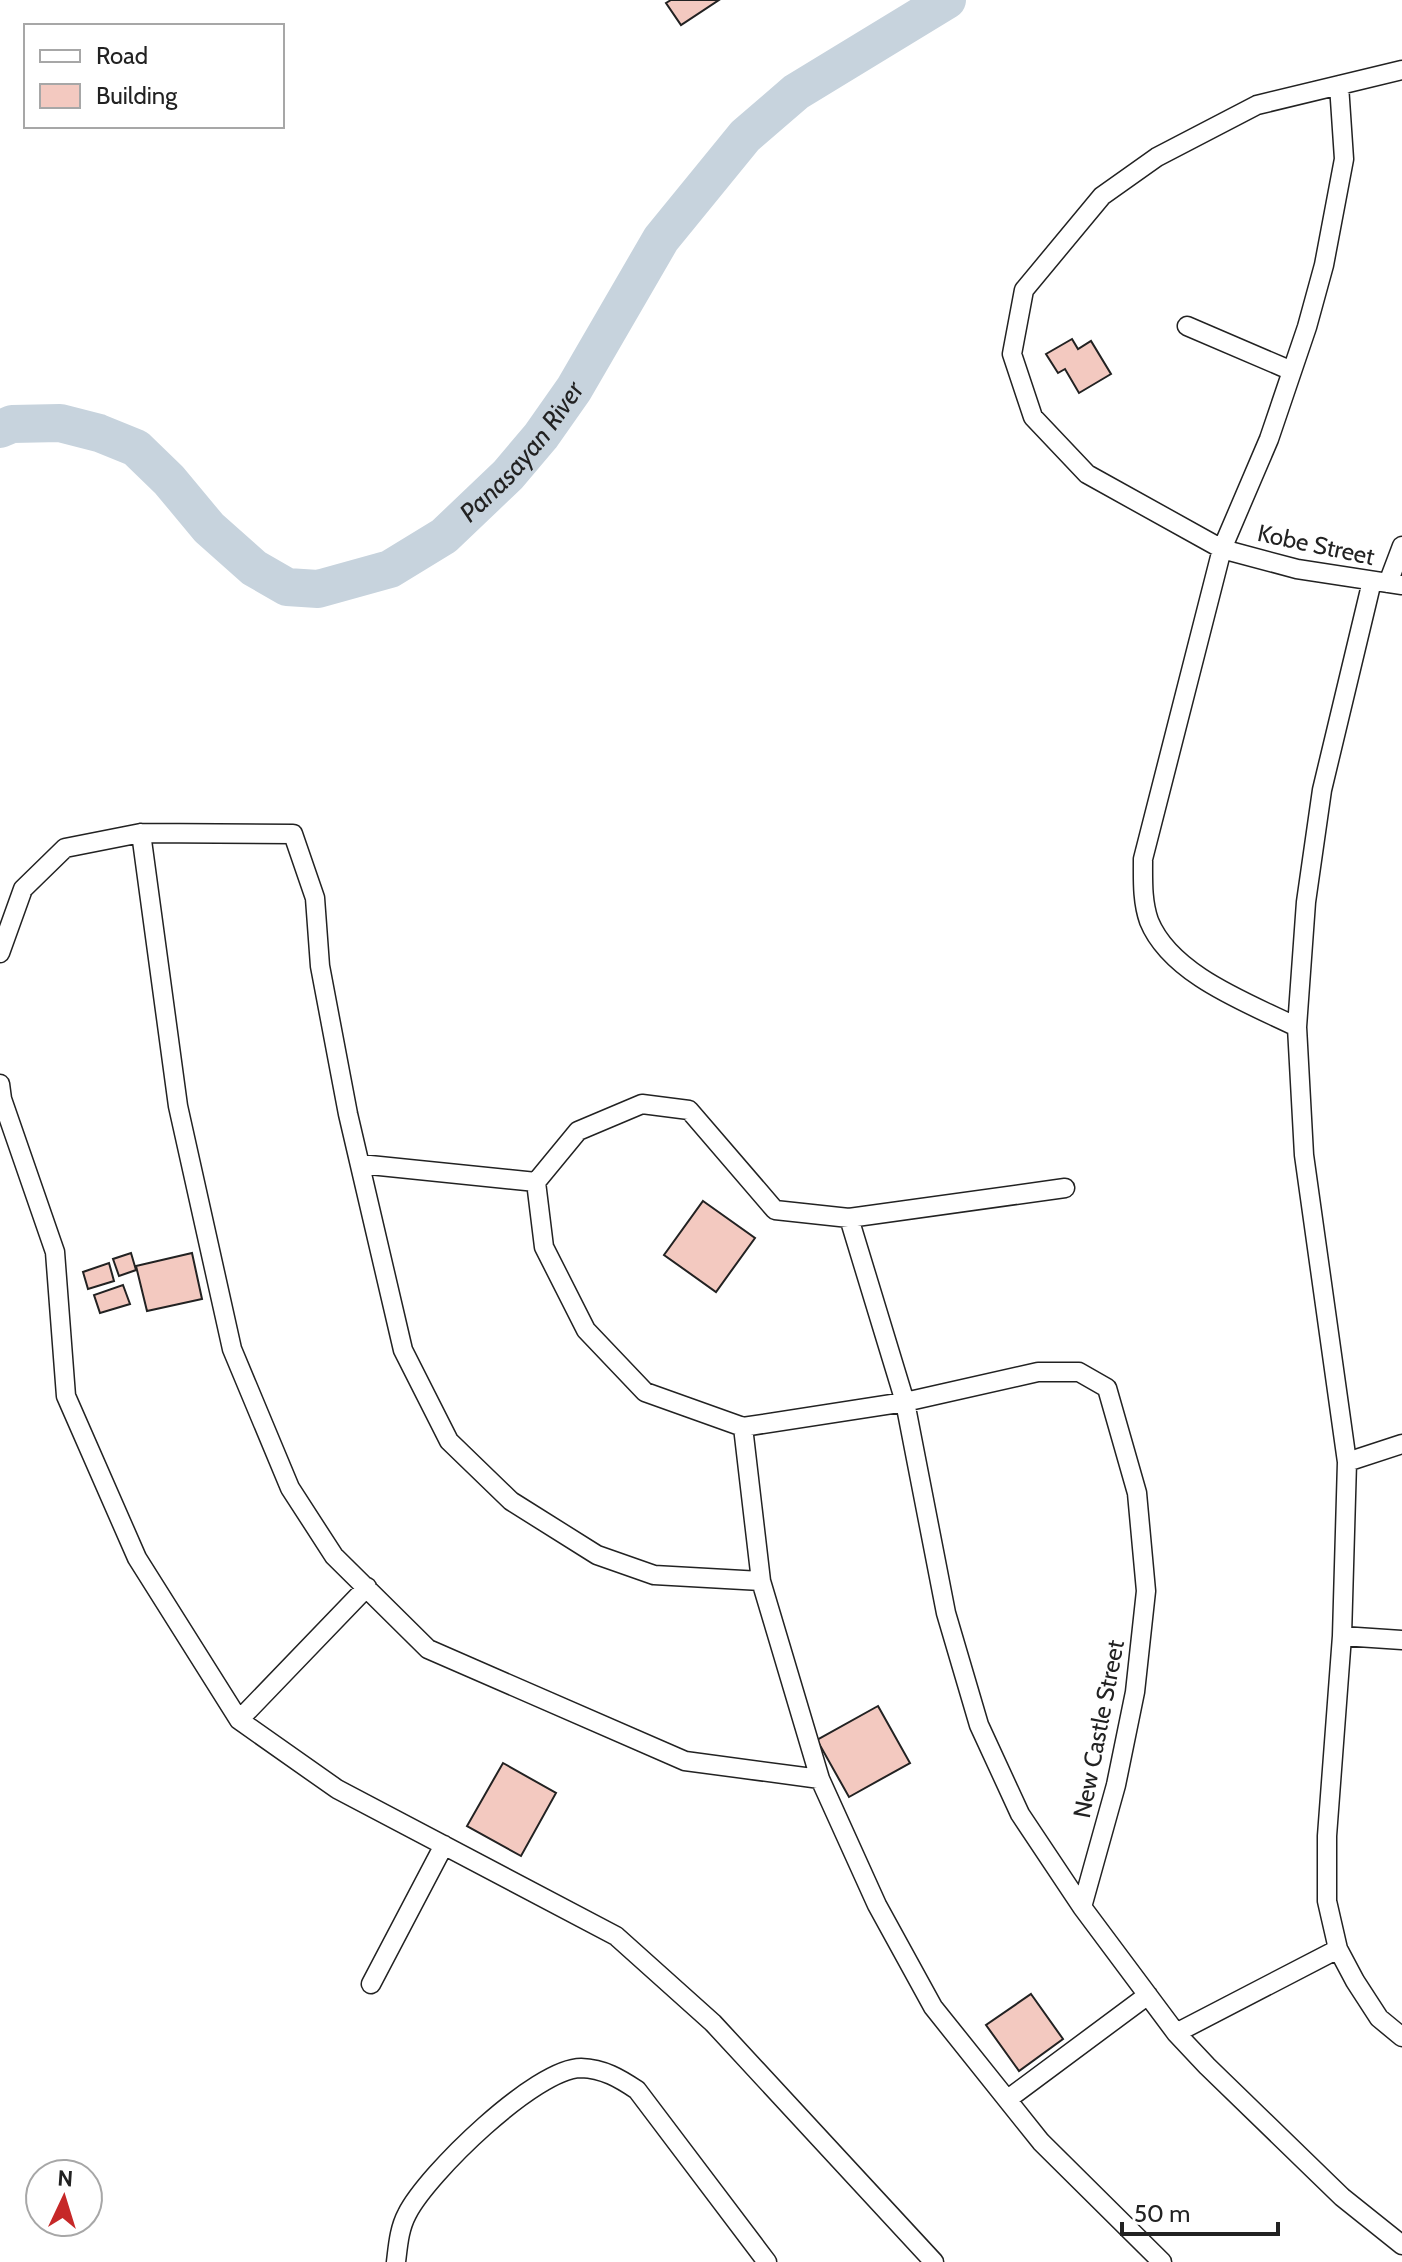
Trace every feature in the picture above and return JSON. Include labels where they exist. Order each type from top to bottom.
[{"type":"street","name":"Kobe Street","points":[[1387,583],[1297,569],[1222,549],[1087,474],[1033,417],[1012,354],[1024,290],[1102,196],[1157,157],[1257,105],[1402,70]]},
{"type":"street","points":[[1297,1027],[1214,987],[1167,949],[1150,921],[1142,891],[1143,859],[1222,549],[1269,439],[1324,265],[1344,159],[1339,85]]},
{"type":"street","points":[[1187,326],[1292,371]]},
{"type":"street","points":[[1402,546],[1387,583],[1322,790],[1306,902],[1297,1027],[1304,1155],[1347,1462],[1342,1636],[1327,1836],[1327,1901],[1338,1949],[1355,1981],[1379,2018],[1402,2037]]},
{"type":"street","points":[[0,953],[23,889],[65,848],[141,833],[293,834],[315,898],[320,966],[360,1164],[403,1350],[449,1441],[511,1501],[597,1555],[654,1575],[761,1581]]},
{"type":"street","points":[[141,833],[178,1106],[232,1349],[290,1488],[334,1556],[428,1649],[685,1761],[820,1779]]},
{"type":"street","points":[[0,1084],[2,1099],[55,1252],[66,1396],[137,1558],[239,1720],[337,1789],[616,1936],[713,2023],[934,2262]]},
{"type":"street","points":[[1065,1188],[849,1218],[775,1210],[689,1110],[642,1104],[578,1131],[536,1182],[544,1247],[586,1330],[645,1392],[743,1427],[761,1581],[820,1779],[877,1905],[933,2007],[1041,2142],[1162,2262]]},
{"type":"street","points":[[360,1164],[536,1182]]},
{"type":"street","points":[[849,1218],[905,1402],[946,1613],[979,1725],[1020,1814],[1082,1907],[1176,2033],[1342,2197],[1402,2245]]},
{"type":"street","name":"New Castle Street","points":[[743,1427],[905,1402],[1038,1372],[1079,1372],[1107,1388],[1137,1493],[1146,1591],[1129,1723],[1116,1785],[1082,1907]]},
{"type":"street","points":[[1347,1462],[1402,1444]]},
{"type":"street","points":[[239,1720],[367,1587]]},
{"type":"street","points":[[1342,1636],[1402,1640]]},
{"type":"street","points":[[371,1984],[444,1845]]},
{"type":"street","points":[[1176,2033],[1338,1949]]},
{"type":"street","points":[[1008,2099],[1148,1995]]},
{"type":"street","points":[[396,2262],[406,2216],[420,2193],[467,2140],[543,2081],[579,2068],[609,2072],[637,2090],[767,2262]]},
{"type":"building","points":[[671,0],[719,0],[681,25],[666,3]]},
{"type":"building","points":[[1072,339],[1078,349],[1091,341],[1111,374],[1079,393],[1065,369],[1058,373],[1046,354]]},
{"type":"building","points":[[703,1201],[755,1238],[716,1292],[664,1255]]},
{"type":"building","points":[[131,1253],[136,1270],[119,1276],[113,1259]]},
{"type":"building","points":[[192,1253],[202,1299],[147,1311],[136,1266]]},
{"type":"building","points":[[109,1263],[114,1281],[88,1289],[83,1272]]},
{"type":"building","points":[[123,1285],[130,1304],[100,1313],[94,1295]]},
{"type":"building","points":[[878,1706],[910,1763],[849,1797],[817,1740]]},
{"type":"building","points":[[503,1763],[556,1793],[521,1856],[467,1826]]},
{"type":"building","points":[[1031,1994],[1063,2039],[1019,2071],[986,2025]]},
{"type":"waterway","name":"Panasayan River","points":[[0,429],[12,424],[60,423],[99,433],[136,448],[169,480],[209,528],[254,568],[287,587],[318,589],[390,569],[444,536],[508,475],[541,436],[574,389],[661,239],[745,136],[796,92],[947,0]]}]
